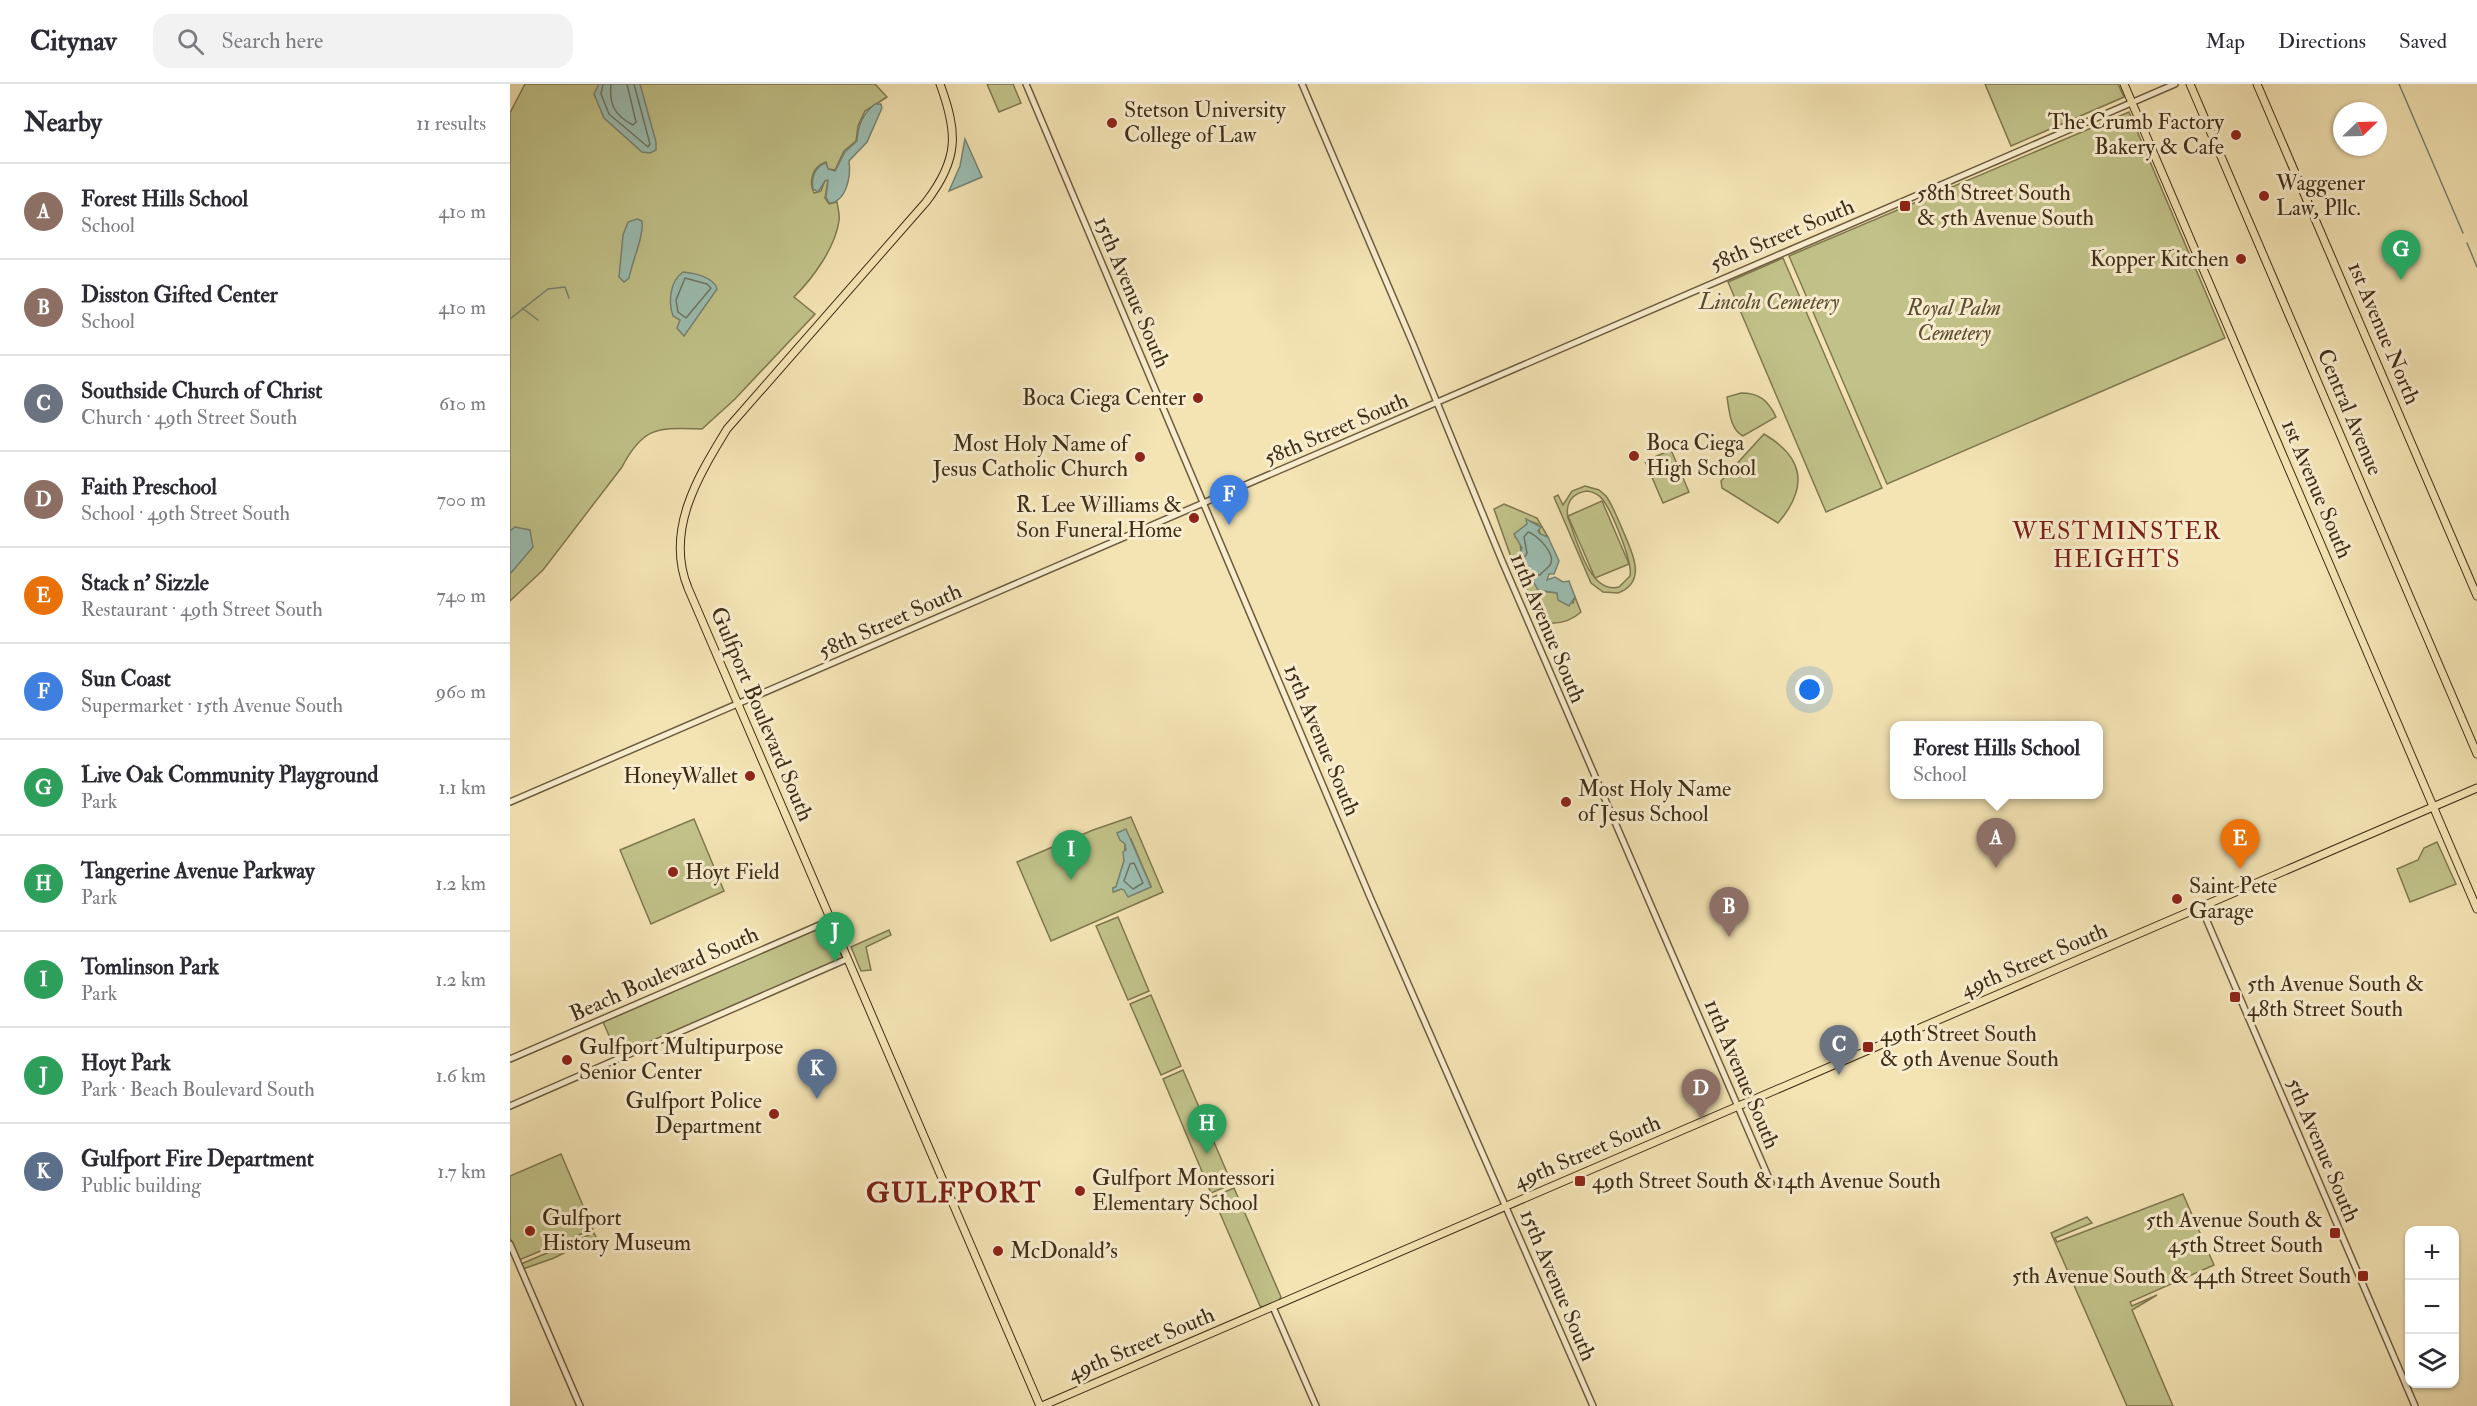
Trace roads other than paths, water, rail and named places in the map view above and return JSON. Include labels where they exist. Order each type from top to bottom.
[{"type":"main road","name":"Gulfport Boulevard South","points":[[940,84],[954,136],[951,157],[941,182],[727,429],[703,470],[682,524],[679,548],[683,574],[1041,1406]]},
{"type":"main road","name":"1st Avenue South","points":[[2124,84],[2477,909]]},
{"type":"main road","name":"Central Avenue","points":[[2190,84],[2477,754]]},
{"type":"main road","name":"1st Avenue North","points":[[2257,84],[2477,596]]},
{"type":"main road","name":"49th Street South","points":[[1041,1406],[2477,788]]},
{"type":"street","name":"15th Avenue South","points":[[1026,84],[1367,889],[1593,1406]]},
{"type":"street","name":"11th Avenue South","points":[[1302,84],[1438,403],[1502,561],[1771,1183]]},
{"type":"street","name":"58th Street South","points":[[510,802],[2175,84]]},
{"type":"street","name":"5th Avenue South","points":[[2201,907],[2415,1406]]},
{"type":"street","name":"Beach Boulevard South","points":[[510,1059],[831,920]]},
{"type":"street","points":[[510,1106],[847,959]]},
{"type":"street","points":[[510,1244],[580,1406]]},
{"type":"street","points":[[1273,1307],[1316,1406]]},
{"type":"water","points":[[599,84],[640,84],[656,142],[656,150],[650,153],[642,152],[604,118],[594,94]]},
{"type":"water","points":[[875,104],[881,104],[882,108],[867,142],[849,161],[848,180],[844,193],[840,198],[829,203],[826,197],[828,180],[818,192],[813,189],[815,173],[826,163],[828,169],[835,171],[845,152],[857,141],[862,120]]},
{"type":"water","points":[[965,139],[982,177],[949,191],[960,166]]},
{"type":"water","points":[[637,219],[642,221],[641,234],[629,278],[624,282],[619,277],[623,235],[628,222]]},
{"type":"water","points":[[683,272],[712,281],[717,289],[684,336],[677,328],[680,320],[673,316],[671,304],[673,286]]},
{"type":"water","points":[[1526,519],[1541,527],[1538,531],[1540,534],[1548,537],[1559,561],[1554,574],[1549,574],[1547,580],[1555,577],[1563,582],[1569,581],[1575,597],[1569,606],[1558,600],[1557,593],[1538,590],[1532,579],[1528,580],[1525,586],[1512,560],[1522,548],[1514,534],[1527,524]]},
{"type":"water","points":[[515,527],[530,530],[533,547],[510,574],[510,531]]},
{"type":"water","points":[[1126,829],[1151,887],[1128,897],[1121,889],[1113,892],[1124,861],[1123,852],[1126,850],[1125,844],[1117,833]]},
{"type":"waterway","points":[[2399,84],[2463,233]]},
{"type":"waterway","points":[[2467,243],[2477,267]]},
{"type":"waterway","points":[[510,319],[548,289],[565,287],[569,298]]},
{"type":"waterway","points":[[522,308],[538,320]]},
{"type":"place","name":"Stetson University College of Law","points":[[1112,123]]},
{"type":"place","name":"The Crumb Factory Bakery & Cafe","points":[[2236,135]]},
{"type":"place","name":"Waggener Law, Pllc.","points":[[2264,196]]},
{"type":"place","name":"58th Street South & 5th Avenue South","points":[[1905,206]]},
{"type":"place","name":"Kopper Kitchen","points":[[2241,259]]},
{"type":"place","name":"Live Oak Community Playground","points":[[2401,280]]},
{"type":"place","name":"Boca Ciega Center","points":[[1198,398]]},
{"type":"place","name":"Boca Ciega High School","points":[[1634,456]]},
{"type":"place","name":"Most Holy Name of Jesus Catholic Church","points":[[1140,457]]},
{"type":"place","name":"R. Lee Williams & Son Funeral Home","points":[[1194,518]]},
{"type":"place","name":"Sun Coast","points":[[1229,525]]},
{"type":"place","name":"HoneyWallet","points":[[750,776]]},
{"type":"place","name":"Most Holy Name of Jesus School","points":[[1566,802]]},
{"type":"place","name":"Forest Hills School","points":[[1996,868]]},
{"type":"place","name":"Stack n' Sizzle","points":[[2240,869]]},
{"type":"place","name":"Hoyt Field","points":[[673,872]]},
{"type":"place","name":"Tomlinson Park","points":[[1071,880]]},
{"type":"place","name":"Saint Pete Garage","points":[[2177,899]]},
{"type":"place","name":"Disston Gifted Center","points":[[1729,937]]},
{"type":"place","name":"Hoyt Park","points":[[835,962]]},
{"type":"place","name":"5th Avenue South & 48th Street South","points":[[2235,997]]},
{"type":"place","name":"49th Street South & 9th Avenue South","points":[[1868,1047]]},
{"type":"place","name":"Gulfport Multipurpose Senior Center","points":[[567,1060]]},
{"type":"place","name":"Southside Church of Christ","points":[[1839,1075]]},
{"type":"place","name":"Gulfport Fire Department","points":[[817,1099]]},
{"type":"place","name":"Gulfport Police Department","points":[[774,1114]]},
{"type":"place","name":"Faith Preschool","points":[[1701,1119]]},
{"type":"place","name":"Tangerine Avenue Parkway","points":[[1207,1154]]},
{"type":"place","name":"49th Street South & 14th Avenue South","points":[[1580,1181]]},
{"type":"place","name":"Gulfport Montessori Elementary School","points":[[1080,1191]]},
{"type":"place","name":"Gulfport History Museum","points":[[530,1231]]},
{"type":"place","name":"5th Avenue South & 45th Street South","points":[[2335,1233]]},
{"type":"place","name":"McDonald's","points":[[998,1251]]},
{"type":"place","name":"5th Avenue South & 44th Street South","points":[[2363,1276]]},
{"type":"district","name":"WESTMINSTER HEIGHTS","points":[[2117,545]]},
{"type":"district","name":"GULFPORT","points":[[954,1193]]},
{"type":"park label","name":"Lincoln Cemetery","points":[[1769,302]]},
{"type":"park label","name":"Royal Palm Cemetery","points":[[1954,320]]}]
